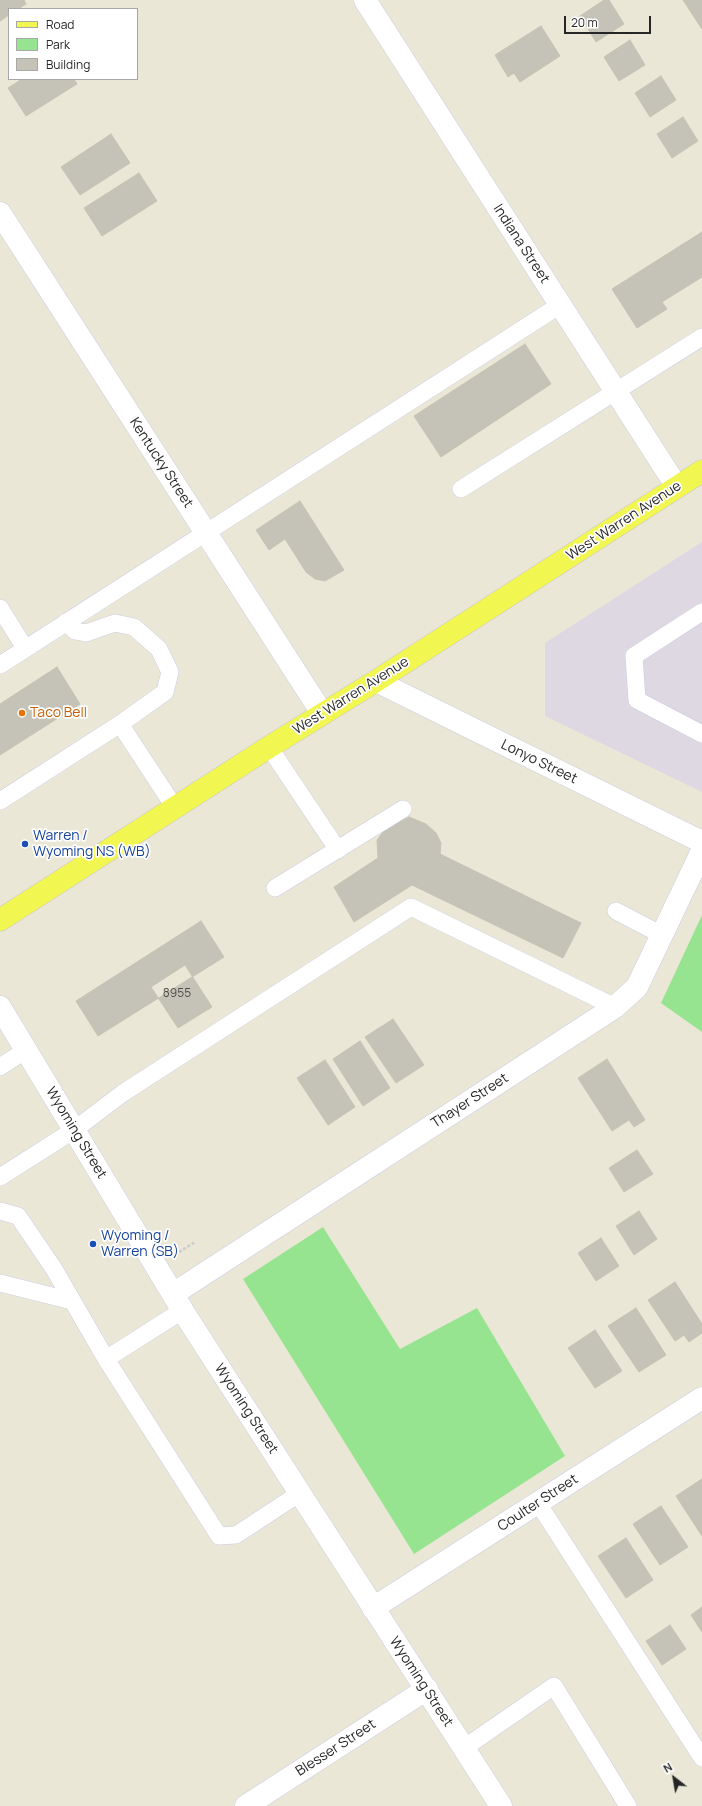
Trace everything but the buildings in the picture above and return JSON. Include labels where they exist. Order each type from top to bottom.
[{"type":"main road","name":"West Warren Avenue","points":[[0,920],[322,713],[376,681],[702,471]]},
{"type":"street","name":"Indiana Street","points":[[365,0],[677,487]]},
{"type":"street","name":"Kentucky Street","points":[[0,213],[322,713]]},
{"type":"street","name":"Lonyo Street","points":[[376,681],[702,842]]},
{"type":"street","name":"Thayer Street","points":[[178,1302],[615,1008],[637,987],[702,851]]},
{"type":"street","name":"Wyoming Street","points":[[0,1007],[178,1302],[501,1806]]},
{"type":"street","name":"Coulter Street","points":[[373,1608],[702,1398]]},
{"type":"street","name":"Blesser Street","points":[[249,1805],[427,1690]]},
{"type":"lane","points":[[0,664],[560,305]]},
{"type":"lane","points":[[461,489],[702,337]]},
{"type":"lane","points":[[0,608],[25,648]]},
{"type":"lane","points":[[702,612],[634,656],[637,700],[702,734]]},
{"type":"lane","points":[[0,801],[120,724],[165,692],[170,672],[159,649],[134,627],[115,623],[86,633],[75,630],[66,622]]},
{"type":"lane","points":[[120,724],[175,808]]},
{"type":"lane","points":[[269,747],[338,850]]},
{"type":"lane","points":[[275,888],[403,809]]},
{"type":"lane","points":[[0,1177],[74,1130],[123,1093],[411,907],[615,1008]]},
{"type":"lane","points":[[616,911],[662,935]]},
{"type":"lane","points":[[0,1067],[26,1050]]},
{"type":"lane","points":[[0,1211],[18,1216],[54,1269],[106,1359],[219,1536],[236,1535],[300,1494]]},
{"type":"lane","points":[[0,1283],[72,1301]]},
{"type":"lane","points":[[106,1359],[178,1302]]},
{"type":"lane","points":[[538,1503],[702,1758]]},
{"type":"lane","points":[[464,1748],[554,1686],[628,1806]]},
{"type":"shaded area","points":[[702,542],[702,792],[545,716],[545,643]]},
{"type":"green space","points":[[702,915],[702,1032],[661,1003]]},
{"type":"green space","points":[[323,1227],[400,1349],[477,1308],[565,1456],[414,1554],[243,1279]]},
{"type":"place","name":"Taco Bell","points":[[22,713]]},
{"type":"place","name":"Warren / Wyoming NS (WB)","points":[[25,844]]},
{"type":"place","name":"Wyoming / Warren (SB)","points":[[93,1244]]}]
